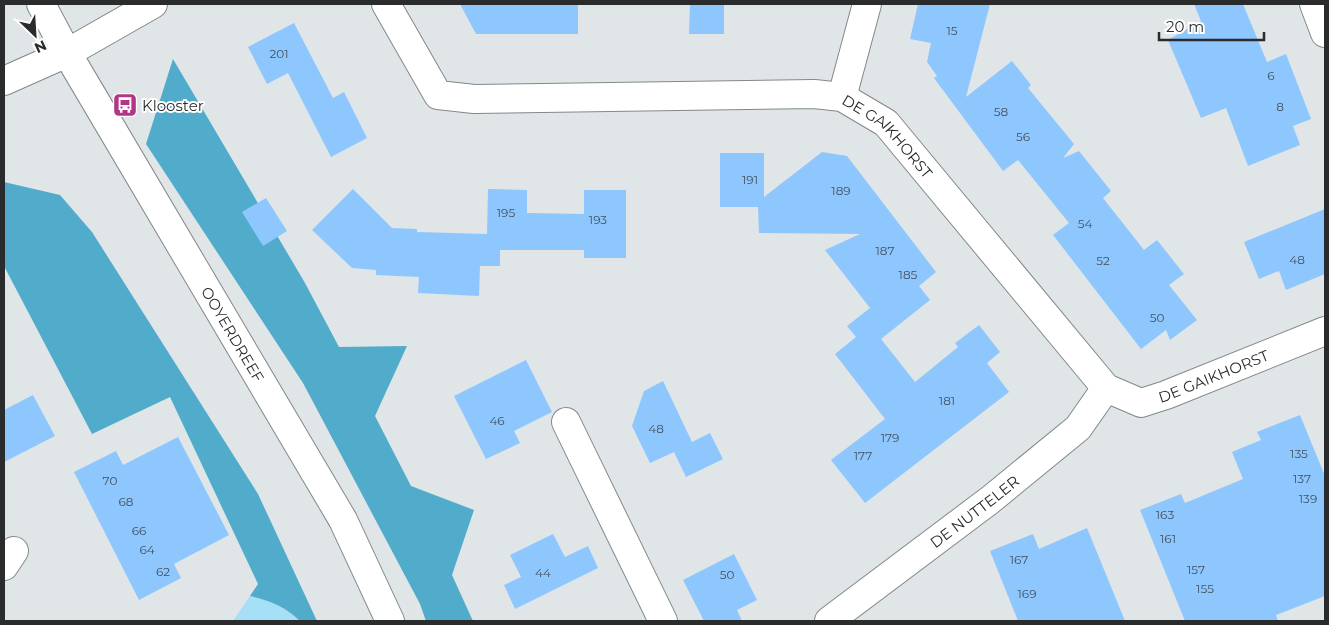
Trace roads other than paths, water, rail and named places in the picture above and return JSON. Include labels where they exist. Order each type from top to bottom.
[{"type":"street","name":"OOYERDREEF","points":[[41,4],[67,53],[343,520],[390,621]]},
{"type":"street","points":[[4,81],[67,53],[153,4]]},
{"type":"street","name":"DE GAIKHORST","points":[[386,4],[438,95],[474,99],[814,94],[842,97],[886,123],[1106,388],[1141,402],[1166,395],[1325,331]]},
{"type":"street","points":[[842,97],[867,4]]},
{"type":"street","points":[[1314,4],[1325,33]]},
{"type":"street","name":"DE NUTTELER","points":[[829,621],[990,500],[1078,428],[1106,388]]},
{"type":"street","points":[[566,422],[662,621]]},
{"type":"place","name":"Klooster","points":[[125,105]]}]
